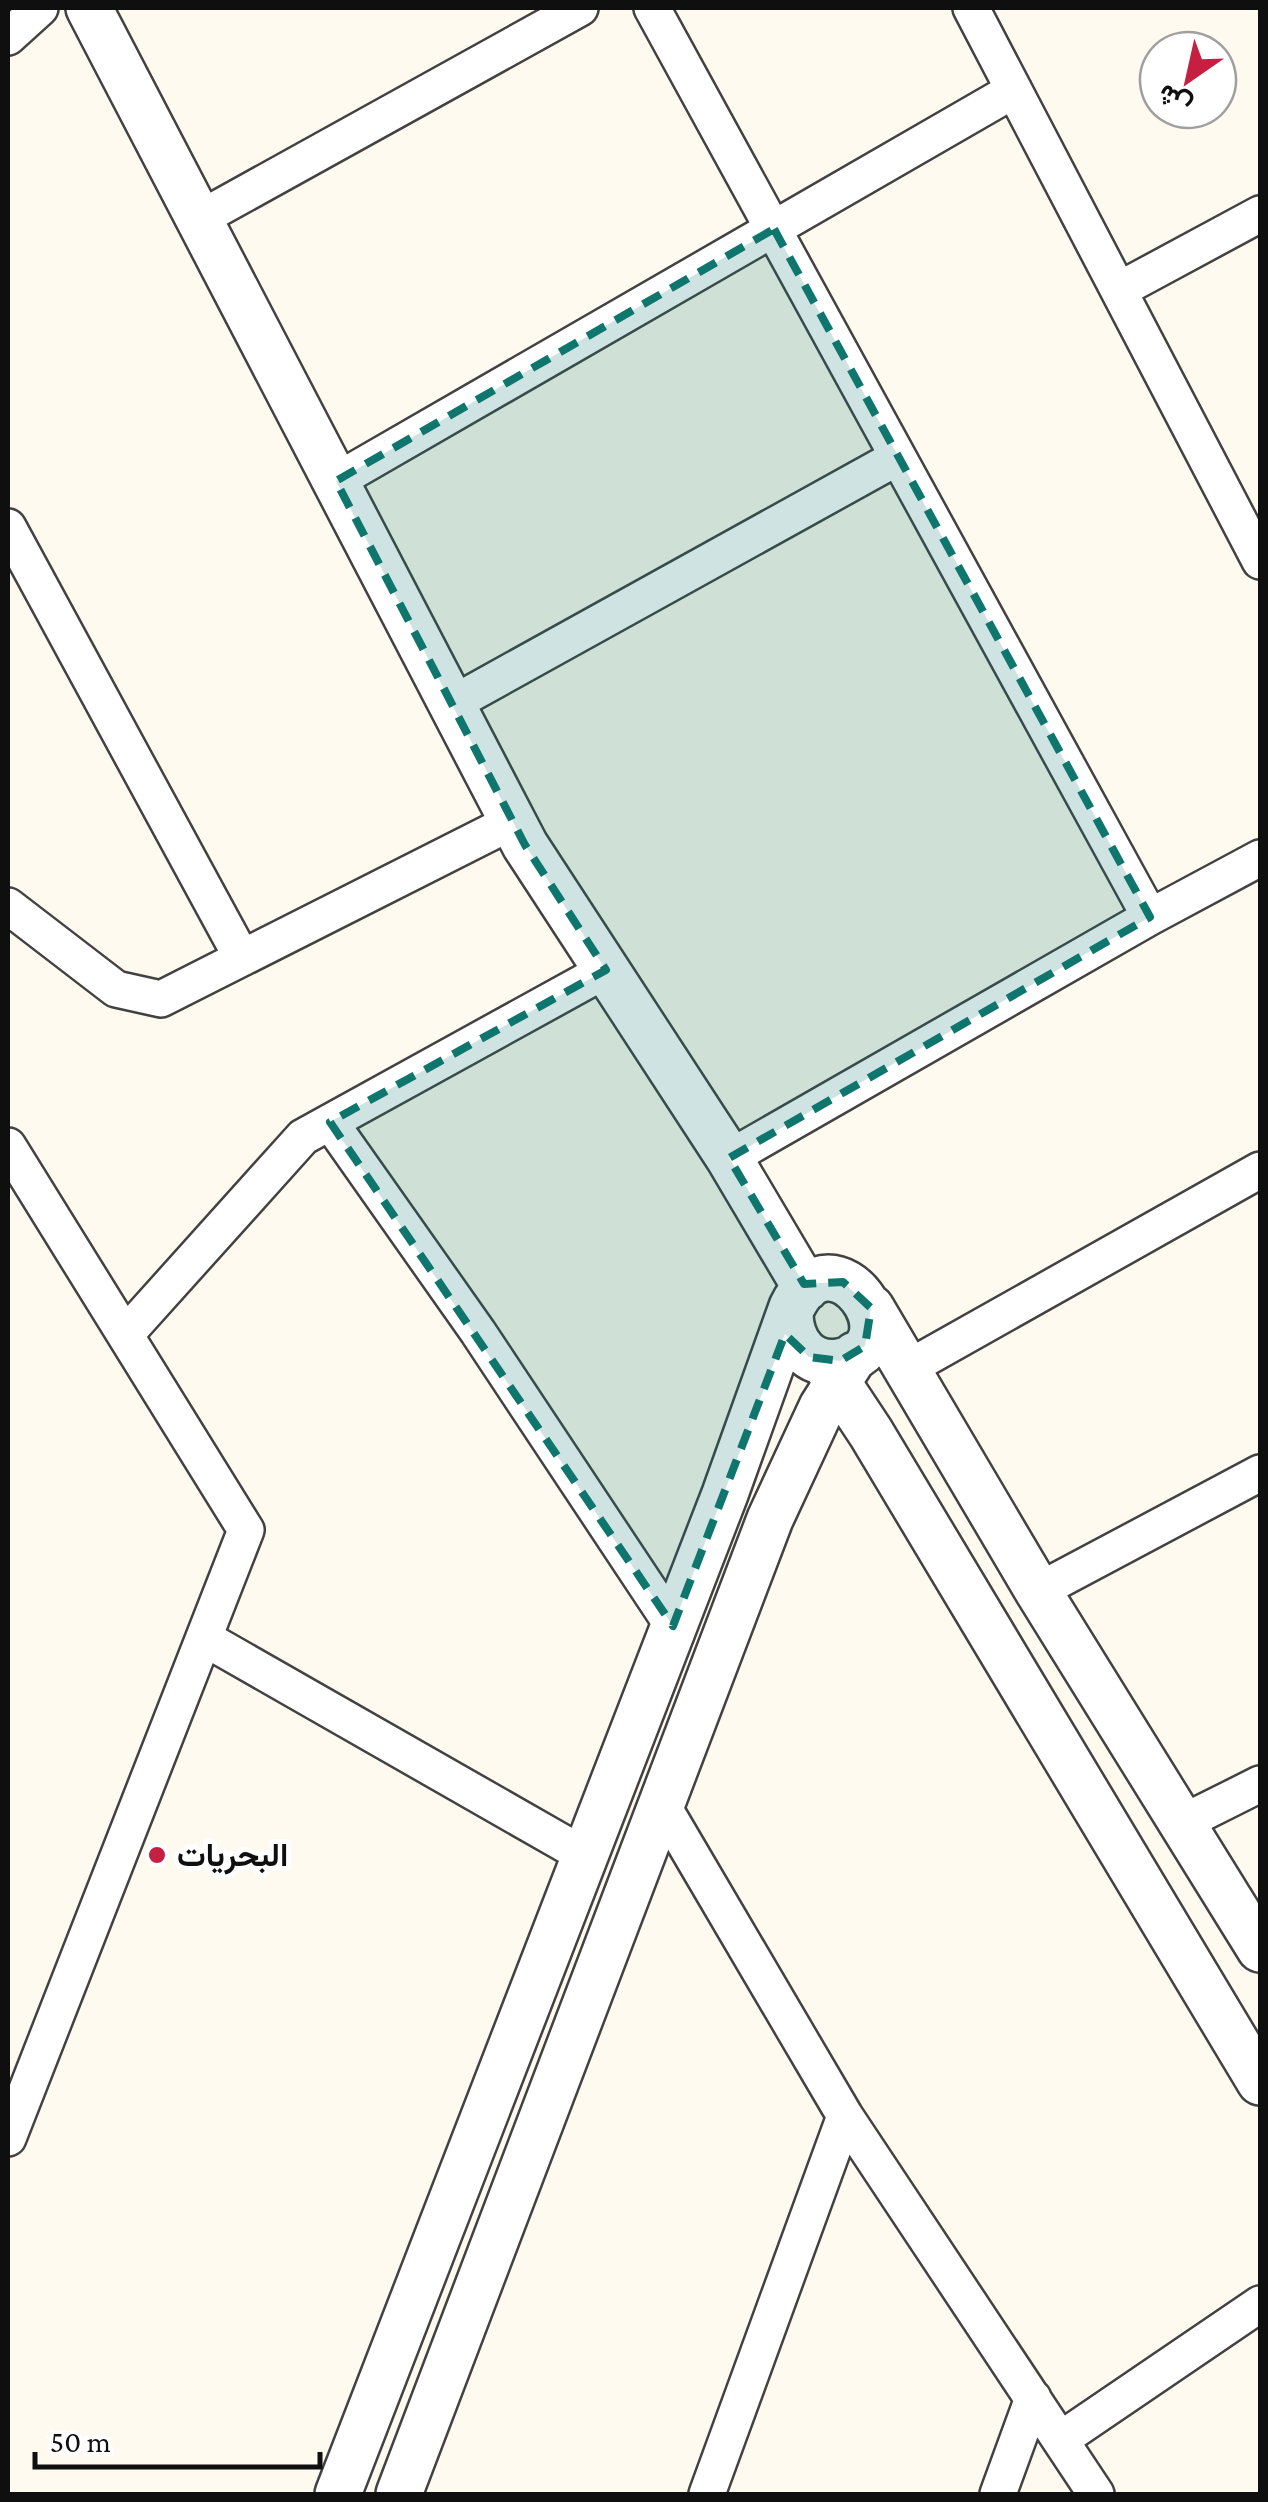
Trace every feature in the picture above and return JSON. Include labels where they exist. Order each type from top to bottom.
[{"type":"street","points":[[8,36],[40,8]]},
{"type":"street","points":[[89,8],[512,821],[729,1158],[798,1301],[790,1330],[797,1345],[809,1356],[839,1366],[871,1433],[1260,2082]]},
{"type":"street","points":[[199,219],[580,8]]},
{"type":"street","points":[[652,8],[1150,917]]},
{"type":"street","points":[[971,8],[1256,543]]},
{"type":"street","points":[[336,481],[1014,90]]},
{"type":"street","points":[[1118,290],[1260,214]]},
{"type":"street","points":[[452,704],[898,457]]},
{"type":"street","points":[[8,527],[242,958]]},
{"type":"street","points":[[8,906],[116,989],[161,1000],[512,821]]},
{"type":"street","points":[[729,1158],[1260,858]]},
{"type":"street","points":[[125,1335],[303,1137],[606,970]]},
{"type":"street","points":[[330,1122],[478,1332],[674,1626]]},
{"type":"street","points":[[8,2138],[246,1530],[125,1335],[13,1169]]},
{"type":"street","points":[[908,1368],[1260,1170]]},
{"type":"street","points":[[338,2494],[798,1301],[818,1282],[844,1282],[855,1287],[870,1308],[1038,1591],[1260,1949]]},
{"type":"street","points":[[399,2494],[770,1520],[839,1366],[870,1334],[870,1308]]},
{"type":"street","points":[[810,1432],[847,1424],[871,1433]]},
{"type":"street","points":[[1038,1591],[1260,1472]]},
{"type":"street","points":[[204,1638],[584,1855]]},
{"type":"street","points":[[1182,1823],[1260,1784]]},
{"type":"street","points":[[661,1803],[845,2116],[1096,2494]]},
{"type":"street","points":[[708,2494],[845,2116]]},
{"type":"street","points":[[1060,2440],[1260,2304]]},
{"type":"street","points":[[998,2494],[1032,2398]]},
{"type":"highlighted area","points":[[774,229],[1150,917],[729,1158],[804,1284],[843,1282],[871,1308],[865,1346],[840,1361],[809,1357],[785,1334],[673,1626],[330,1122],[606,970],[525,845],[336,481]]},
{"type":"place","name":"البحريات","points":[[157,1855]]}]
